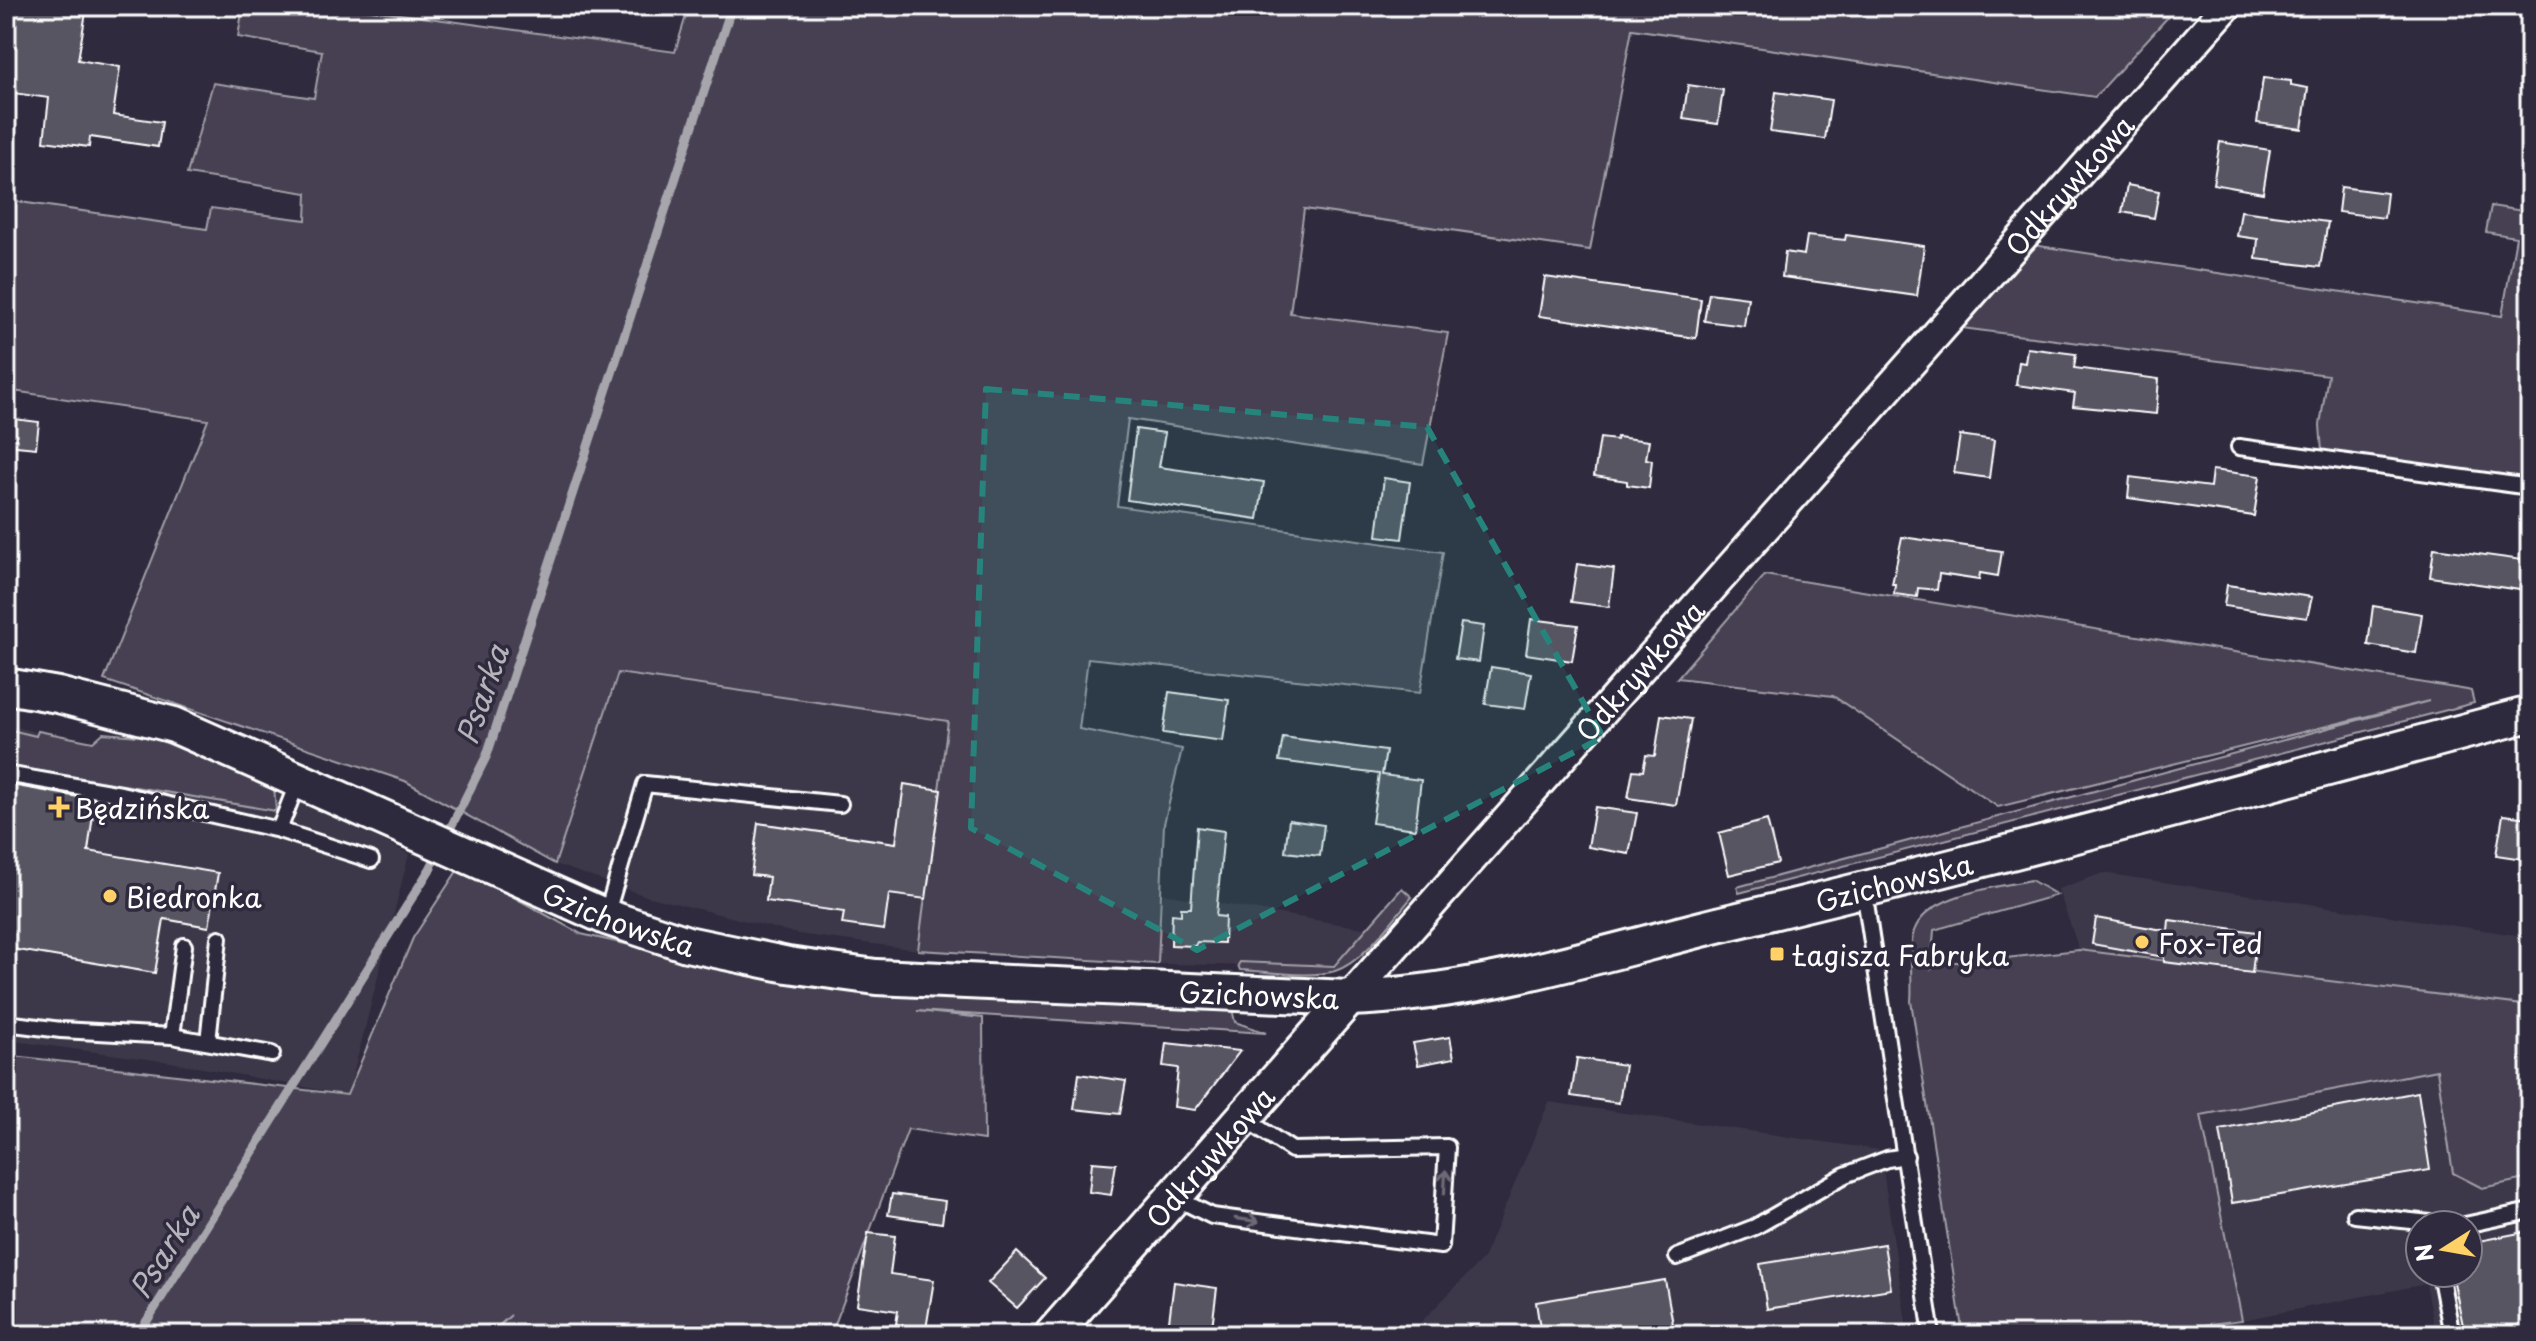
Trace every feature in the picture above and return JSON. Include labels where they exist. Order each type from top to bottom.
[{"type":"street","name":"Odkrywkowa","points":[[1055,1334],[2227,6]]},
{"type":"street","name":"Gzichowska","points":[[6,686],[58,695],[174,725],[606,917],[687,944],[788,965],[876,977],[1349,998],[1395,996],[1490,982],[1864,890],[2530,714]]},
{"type":"lane","points":[[2239,447],[2530,487]]},
{"type":"lane","points":[[6,774],[121,794],[279,830],[371,860]]},
{"type":"lane","points":[[279,830],[298,780]]},
{"type":"lane","points":[[606,917],[645,784],[840,804]]},
{"type":"lane","points":[[1864,890],[1932,1335]]},
{"type":"lane","points":[[208,1042],[219,938]]},
{"type":"lane","points":[[172,1036],[184,946]]},
{"type":"lane","points":[[6,1023],[61,1030],[172,1036],[272,1054]]},
{"type":"lane","points":[[1173,1197],[1212,1216],[1441,1246],[1447,1147],[1292,1150],[1244,1118]]},
{"type":"lane","points":[[1677,1257],[1755,1227],[1845,1175],[1887,1159],[1906,1156]]},
{"type":"lane","points":[[2484,1221],[2530,1211]]},
{"type":"lane","points":[[2355,1215],[2404,1221]]},
{"type":"lane","points":[[2443,1289],[2452,1335]]},
{"type":"highlighted area","points":[[986,389],[1427,427],[1603,737],[1197,950],[971,828]]},
{"type":"shaded area","points":[[243,6],[342,6],[675,52],[689,6],[2083,6],[2168,17],[2095,97],[1632,29],[1590,250],[1304,209],[1290,313],[1448,333],[1423,464],[1128,419],[1117,506],[1443,552],[1420,693],[1088,658],[1079,729],[1182,749],[1164,824],[1158,964],[918,950],[948,721],[618,673],[555,864],[405,781],[104,680],[208,420],[6,390],[6,200],[207,229],[211,208],[306,220],[307,193],[187,174],[213,83],[314,98],[322,51],[238,37]]},
{"type":"shaded area","points":[[2491,206],[2530,212],[2530,479],[2322,452],[2320,425],[2328,375],[1962,328],[2033,245],[2502,316],[2516,237],[2486,232]]},
{"type":"shaded area","points":[[1765,575],[2467,690],[2471,691],[2474,703],[1739,893],[1737,887],[2429,701],[1998,807],[1833,696],[1677,678]]},
{"type":"shaded area","points":[[618,673],[949,721],[918,950],[798,934],[646,896],[555,864]]},
{"type":"shaded area","points":[[6,718],[12,720],[11,730],[36,736],[38,731],[93,742],[103,733],[152,737],[274,787],[276,811],[6,765]]},
{"type":"shaded area","points":[[6,724],[84,746],[126,734],[172,743],[270,783],[409,854],[348,1095],[170,1062],[6,1040]]},
{"type":"shaded area","points":[[457,871],[499,889],[581,934],[800,986],[1232,1009],[1235,1022],[1266,1033],[917,1011],[983,1018],[984,1140],[908,1129],[831,1335],[490,1335],[511,1315],[488,1335],[6,1335],[6,1055],[347,1095],[413,938]]},
{"type":"shaded area","points":[[2103,873],[2530,937],[2530,1006],[2079,950],[2058,889]]},
{"type":"shaded area","points":[[2031,880],[2057,895],[1934,930],[1931,969],[1948,962],[2079,950],[2530,1006],[2530,1178],[2482,1188],[2453,1173],[2437,1070],[2201,1115],[2242,1320],[2124,1335],[1963,1335],[1911,1001],[1912,939],[1922,918],[1948,900]]},
{"type":"shaded area","points":[[1402,888],[1412,897],[1377,939],[1346,966],[1313,974],[1240,970],[1240,962],[1334,966]]},
{"type":"shaded area","points":[[1163,894],[1369,929],[1330,967],[1158,964]]},
{"type":"shaded area","points":[[2437,1070],[2453,1173],[2482,1188],[2530,1178],[2530,1335],[2436,1335],[2427,1289],[2484,1289],[2484,1209],[2404,1209],[2404,1288],[2242,1320],[2200,1115]]},
{"type":"shaded area","points":[[1549,1102],[1880,1150],[1908,1335],[1408,1335],[1483,1259]]},
{"type":"building","points":[[6,6],[56,6],[86,12],[78,60],[120,67],[113,115],[162,122],[158,147],[90,137],[89,147],[44,141],[49,98],[6,92]]},
{"type":"building","points":[[2263,78],[2291,81],[2291,85],[2308,88],[2302,129],[2257,123]]},
{"type":"building","points":[[1688,85],[1723,90],[1718,124],[1683,119]]},
{"type":"building","points":[[1776,92],[1831,100],[1825,139],[1770,132]]},
{"type":"building","points":[[2220,142],[2270,150],[2263,193],[2213,184]]},
{"type":"building","points":[[2127,185],[2159,191],[2154,218],[2122,212]]},
{"type":"building","points":[[2341,187],[2387,193],[2384,218],[2338,212]]},
{"type":"building","points":[[2241,211],[2328,222],[2320,267],[2256,259],[2258,239],[2237,236]]},
{"type":"building","points":[[1846,235],[1924,246],[1917,296],[1782,277],[1785,252],[1804,255],[1807,236],[1845,240]]},
{"type":"building","points":[[1545,277],[1701,299],[1696,338],[1539,316]]},
{"type":"building","points":[[1709,293],[1748,298],[1744,326],[1704,321]]},
{"type":"building","points":[[2027,348],[2076,354],[2074,368],[2159,379],[2156,414],[2073,406],[2075,393],[2016,385],[2019,362],[2025,363]]},
{"type":"building","points":[[6,418],[39,422],[36,448],[6,445]]},
{"type":"building","points":[[1136,429],[1165,433],[1159,467],[1264,482],[1258,519],[1127,500]]},
{"type":"building","points":[[1960,435],[1994,440],[1989,478],[1954,473]]},
{"type":"building","points":[[1617,437],[1649,441],[1646,459],[1652,460],[1649,488],[1594,476],[1600,438],[1616,440]]},
{"type":"building","points":[[2212,470],[2260,476],[2254,516],[2128,498],[2130,477],[2210,487]]},
{"type":"building","points":[[1384,478],[1410,482],[1402,539],[1377,536]]},
{"type":"building","points":[[1902,537],[2002,551],[1998,576],[1980,573],[1979,580],[1939,574],[1937,590],[1918,588],[1917,597],[1894,594],[1895,584],[1892,584]]},
{"type":"building","points":[[2434,548],[2530,561],[2530,586],[2520,585],[2520,590],[2430,577]]},
{"type":"building","points":[[1577,564],[1614,569],[1609,607],[1571,602]]},
{"type":"building","points":[[2227,585],[2312,597],[2307,618],[2224,606]]},
{"type":"building","points":[[2373,606],[2422,614],[2416,653],[2368,645]]},
{"type":"building","points":[[1531,619],[1578,625],[1572,661],[1526,654]]},
{"type":"building","points":[[1461,623],[1484,626],[1479,662],[1455,659]]},
{"type":"building","points":[[1491,667],[1531,673],[1525,709],[1485,704]]},
{"type":"building","points":[[1169,692],[1229,700],[1223,741],[1163,733]]},
{"type":"building","points":[[1661,715],[1691,719],[1676,805],[1628,798],[1633,770],[1643,771],[1646,755],[1655,756]]},
{"type":"building","points":[[1283,737],[1386,751],[1382,775],[1421,780],[1415,829],[1372,823],[1379,774],[1279,761]]},
{"type":"building","name":"Biedronka","points":[[6,784],[95,800],[88,851],[218,873],[209,927],[164,919],[155,973],[6,948]]},
{"type":"building","points":[[904,784],[941,790],[926,899],[889,894],[884,930],[842,924],[844,912],[766,901],[769,877],[751,875],[758,823],[896,843]]},
{"type":"building","points":[[1595,807],[1637,813],[1629,854],[1588,847]]},
{"type":"building","points":[[2503,815],[2530,818],[2530,860],[2496,855]]},
{"type":"building","points":[[1289,820],[1324,825],[1320,856],[1285,852]]},
{"type":"building","points":[[1767,820],[1778,863],[1729,875],[1719,833]]},
{"type":"building","points":[[1197,827],[1224,831],[1216,916],[1225,917],[1224,943],[1171,945],[1172,914],[1181,915],[1181,908],[1191,908]]},
{"type":"building","points":[[2096,918],[2168,931],[2169,920],[2257,932],[2252,973],[2164,962],[2164,957],[2092,944]]},
{"type":"building","points":[[1450,1037],[1454,1058],[1418,1065],[1413,1043]]},
{"type":"building","points":[[1166,1043],[1240,1051],[1195,1110],[1174,1107],[1178,1068],[1163,1066]]},
{"type":"building","points":[[1577,1058],[1625,1065],[1619,1103],[1571,1096]]},
{"type":"building","points":[[1079,1074],[1126,1081],[1120,1114],[1074,1109]]},
{"type":"building","points":[[2418,1092],[2430,1170],[2232,1203],[2220,1130]]},
{"type":"building","points":[[1092,1162],[1116,1164],[1111,1195],[1089,1192]]},
{"type":"building","points":[[892,1194],[945,1201],[942,1223],[888,1215]]},
{"type":"building","points":[[2530,1231],[2530,1335],[2465,1335],[2455,1289],[2484,1289],[2484,1240]]},
{"type":"building","points":[[868,1233],[895,1236],[890,1274],[934,1280],[926,1329],[896,1324],[898,1311],[857,1305]]},
{"type":"building","points":[[1884,1244],[1891,1289],[1767,1309],[1760,1264]]},
{"type":"building","points":[[1017,1252],[1045,1278],[1017,1308],[988,1283]]},
{"type":"building","points":[[1665,1280],[1675,1335],[1541,1335],[1536,1302]]},
{"type":"building","points":[[1174,1282],[1217,1288],[1211,1335],[1168,1329]]},
{"type":"waterway","name":"Psarka","points":[[138,1335],[430,869],[487,755],[732,6]]},
{"type":"place","name":"Będzińska","points":[[59,807]]},
{"type":"place","name":"Biedronka","points":[[110,896]]},
{"type":"place","name":"Fox-Ted","points":[[2142,942]]},
{"type":"place","name":"Łagisza Fabryka","points":[[1777,954]]}]
